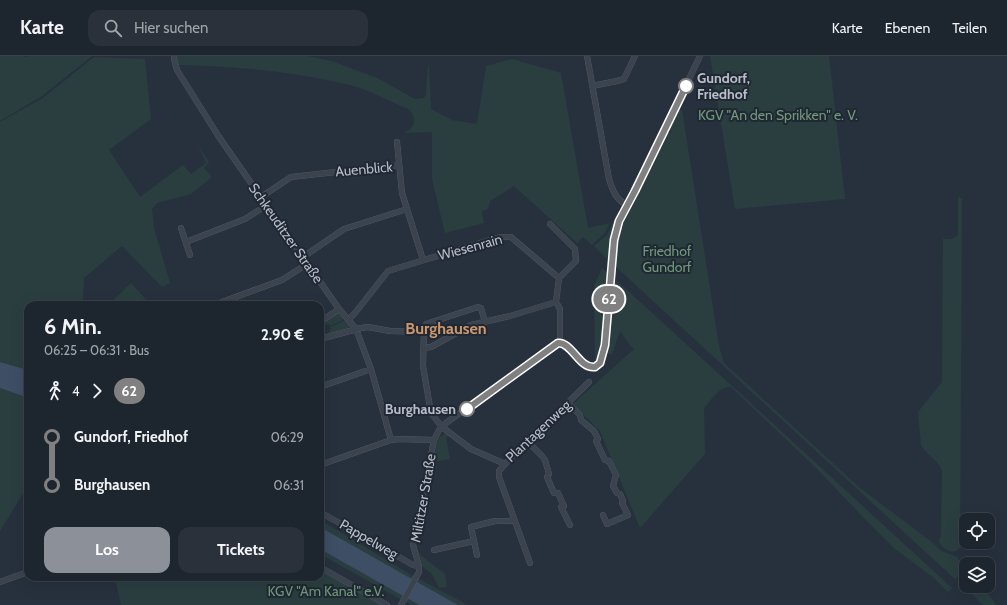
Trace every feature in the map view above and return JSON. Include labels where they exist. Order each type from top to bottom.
[{"type":"street","name":"Schkeuditzer Straße","points":[[174,56],[177,70],[219,137],[339,309],[356,329],[371,369],[392,440]]},
{"type":"street","points":[[587,56],[609,179],[619,201],[627,205]]},
{"type":"street","points":[[592,86],[624,79],[635,56]]},
{"type":"street","points":[[324,464],[392,440],[435,437],[442,427],[556,344],[564,344],[585,364],[595,367],[600,363],[603,354],[607,322],[616,228],[700,56]]},
{"type":"street","points":[[397,142],[399,165]]},
{"type":"street","name":"Auenblick","points":[[261,197],[291,177],[399,165],[402,193],[422,260]]},
{"type":"street","points":[[186,242],[245,220],[267,205]]},
{"type":"street","points":[[303,257],[344,229],[407,209]]},
{"type":"street","points":[[550,224],[575,249],[576,261],[559,278],[556,302],[560,309],[560,343]]},
{"type":"street","points":[[181,228],[190,254]]},
{"type":"street","name":"Wiesenrain","points":[[349,319],[388,271],[500,237],[511,237],[559,278]]},
{"type":"street","points":[[225,301],[282,280],[307,264]]},
{"type":"street","points":[[424,348],[431,347],[471,325],[510,316],[556,302]]},
{"type":"street","points":[[324,337],[368,327],[390,331],[424,332],[425,326],[429,322],[478,307],[481,308],[483,312],[485,322]]},
{"type":"street","points":[[324,319],[339,309]]},
{"type":"street","name":"Plantagenweg","points":[[424,332],[423,366],[430,410],[437,422],[471,449],[505,464],[590,382]]},
{"type":"street","points":[[324,386],[371,369]]},
{"type":"street","points":[[568,403],[580,415],[582,420],[594,431],[598,439],[596,441],[605,460],[609,461],[616,475],[614,486],[617,493],[620,494],[623,501],[622,503],[628,515],[607,524],[603,515]]},
{"type":"street","name":"Miltitzer Straße","points":[[401,604],[417,575],[419,566],[413,545],[435,437]]},
{"type":"street","points":[[528,442],[545,460],[549,474],[547,477],[554,493],[558,493],[564,506],[561,507],[570,525]]},
{"type":"street","points":[[505,464],[499,471],[499,477],[530,563]]},
{"type":"street","name":"Pappelweg","points":[[324,514],[413,565],[419,566]]},
{"type":"street","points":[[477,555],[471,529],[473,527],[495,521],[514,520]]},
{"type":"street","points":[[434,550],[474,541]]},
{"type":"street","points":[[324,569],[387,605]]},
{"type":"street","points":[[0,582],[24,573]]},
{"type":"green space","points":[[0,56],[92,56],[42,96],[0,121]]},
{"type":"green space","points":[[176,56],[308,56],[331,61],[377,78],[415,99],[424,98],[426,94],[429,66],[431,109],[452,120],[477,124],[486,66],[512,59],[561,73],[588,228],[610,223],[605,233],[592,245],[583,237],[577,243],[514,186],[490,201],[488,209],[482,211],[484,223],[445,233],[432,179],[432,132],[404,133],[411,128],[414,122],[413,115],[408,109],[354,86],[325,79],[262,70],[178,65]]},
{"type":"green space","name":"KGV \"An den Sprikken\" e. V.","points":[[710,56],[829,56],[845,199],[735,209]]},
{"type":"green space","points":[[94,57],[145,59],[151,119],[109,150],[140,197],[183,165],[191,174],[206,163],[198,145],[209,162],[204,168],[212,177],[191,194],[157,203],[152,209],[154,228],[170,283],[162,287],[122,246],[84,278],[82,301],[24,301],[24,369],[0,362],[0,122],[43,98]]},
{"type":"green space","name":"Friedhof Gundorf","points":[[682,110],[719,346],[724,363],[860,488],[933,543],[941,551],[958,557],[959,568],[956,580],[615,266],[618,236],[622,222],[629,207],[632,207],[668,133],[671,133],[670,127],[677,111]]},
{"type":"green space","points":[[958,196],[962,199],[960,513],[959,549],[954,551],[948,551],[939,542],[941,535],[942,471],[938,463],[921,445],[918,412],[942,382],[943,239],[952,239],[958,235]]},
{"type":"green space","points":[[618,211],[619,213],[612,234],[609,261],[594,246],[607,235]]},
{"type":"green space","points":[[602,268],[608,274],[603,340],[595,362],[594,286]]},
{"type":"green space","points":[[616,280],[952,588],[948,592],[934,578],[894,548],[817,469],[731,387],[723,388],[719,391],[704,408],[705,454],[640,528],[600,431],[573,404],[634,349],[620,331],[612,354],[606,353],[609,343],[614,281]]},
{"type":"green space","points":[[131,283],[147,301],[112,301]]},
{"type":"green space","points":[[337,312],[343,320],[330,326],[329,324],[326,325],[324,321]]},
{"type":"green space","points":[[344,321],[350,326],[347,330],[330,334],[330,327]]},
{"type":"green space","points":[[0,388],[24,397],[24,492],[0,531]]},
{"type":"green space","points":[[444,434],[448,434],[450,436],[446,437],[450,459],[434,462],[438,439]]},
{"type":"green space","points":[[324,522],[413,576],[468,605],[458,605],[324,529]]},
{"type":"green space","points":[[324,551],[419,605],[411,605],[324,556]]},
{"type":"green space","points":[[419,554],[445,574],[447,587],[439,588],[432,574],[423,567]]},
{"type":"green space","name":"KGV \"Am Kanal\" e.V.","points":[[324,572],[381,605],[121,605],[116,581],[324,581]]},
{"type":"green space","points":[[970,593],[988,593],[996,605],[983,605]]},
{"type":"water","points":[[0,362],[24,369],[24,397],[0,388]]},
{"type":"water","points":[[324,529],[458,605],[419,605],[324,551]]},
{"type":"bus line","name":"62","points":[[467,409],[558,343],[564,344],[588,366],[595,367],[600,363],[605,345],[614,240],[619,221],[686,86]]},
{"type":"place","name":"Gundorf, Friedhof","points":[[686,86]]},
{"type":"place","name":"Burghausen","points":[[467,409]]},
{"type":"district","name":"Burghausen","points":[[446,328]]}]
